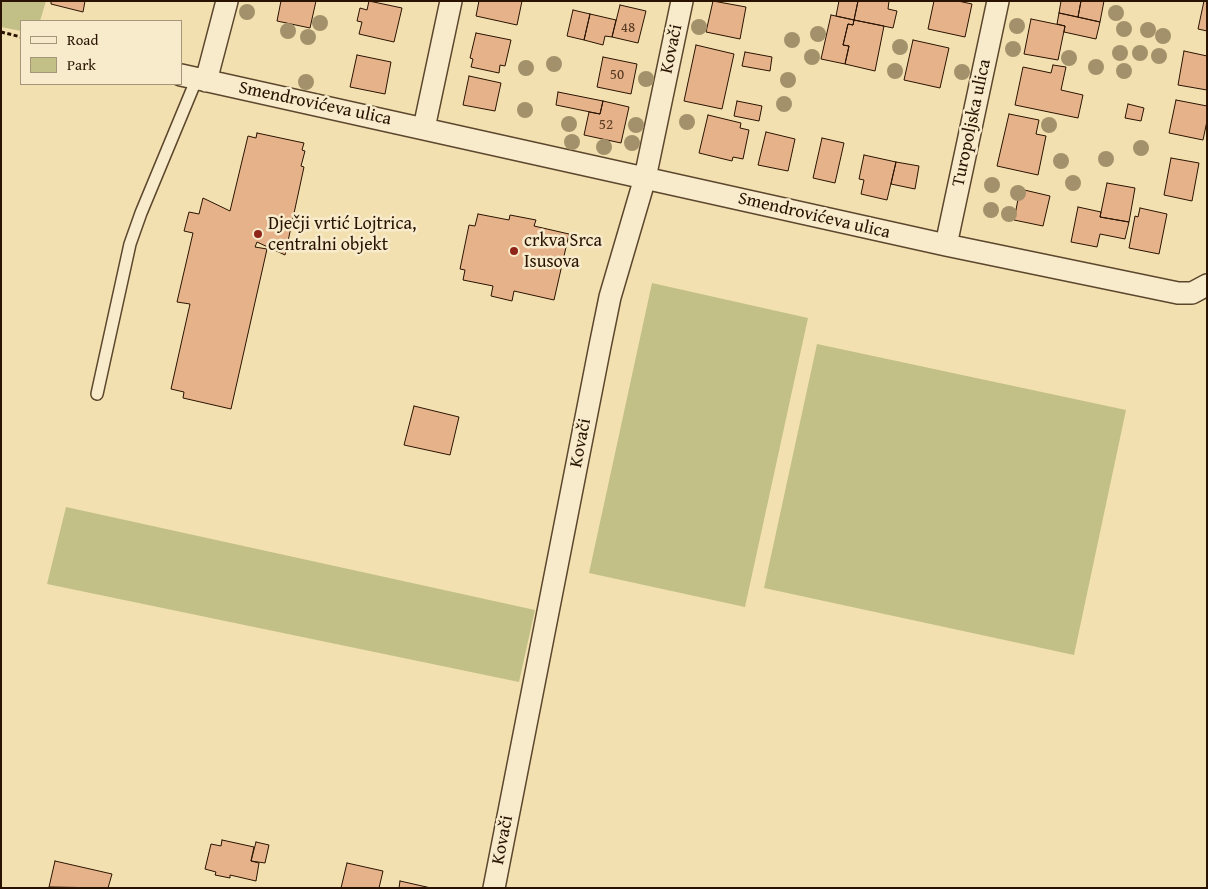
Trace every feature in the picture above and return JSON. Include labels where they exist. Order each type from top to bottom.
[{"type":"street","points":[[195,78],[227,1]]},
{"type":"street","points":[[424,128],[451,1]]},
{"type":"street","name":"Kovači","points":[[494,888],[601,338],[618,270],[645,178],[682,1]]},
{"type":"street","name":"Turopoljska ulica","points":[[946,245],[998,1]]},
{"type":"street","name":"Smendrovićeva ulica","points":[[195,78],[946,245],[1178,293],[1192,293],[1205,287]]},
{"type":"lane","points":[[97,394],[130,244],[195,78]]},
{"type":"path","points":[[1,32],[20,37]]},
{"type":"green space","points":[[1,1],[46,1],[40,20],[20,20],[20,31],[1,27]]},
{"type":"green space","points":[[652,283],[808,318],[745,607],[589,573]]},
{"type":"green space","points":[[817,344],[1126,410],[1074,655],[764,588]]},
{"type":"green space","points":[[66,507],[535,610],[519,682],[47,584]]},
{"type":"building","points":[[51,1],[85,1],[83,12],[51,4]]},
{"type":"building","points":[[281,1],[316,1],[310,28],[277,21]]},
{"type":"building","points":[[369,1],[402,8],[394,42],[359,34],[362,22],[357,21],[360,8],[367,10]]},
{"type":"building","points":[[479,1],[522,1],[517,25],[476,16]]},
{"type":"building","points":[[713,1],[746,7],[740,39],[706,32]]},
{"type":"building","points":[[839,1],[858,1],[854,20],[836,16]]},
{"type":"building","points":[[858,1],[889,1],[888,9],[897,11],[893,28],[854,20]]},
{"type":"building","points":[[934,1],[958,1],[972,4],[965,37],[928,29]]},
{"type":"building","points":[[1061,1],[1081,1],[1078,17],[1059,13]]},
{"type":"building","points":[[1081,1],[1104,1],[1100,22],[1078,17]]},
{"type":"building","points":[[1204,1],[1207,1],[1207,31],[1198,29]]},
{"type":"building","points":[[620,5],[646,11],[638,43],[612,37]]},
{"type":"building","points":[[573,10],[590,14],[584,40],[567,36]]},
{"type":"building","points":[[1059,13],[1100,22],[1096,39],[1064,32],[1065,26],[1057,24]]},
{"type":"building","points":[[590,14],[616,20],[612,37],[605,36],[603,45],[584,40]]},
{"type":"building","points":[[831,15],[854,20],[853,25],[848,24],[843,45],[849,46],[845,64],[821,59]]},
{"type":"building","points":[[1031,19],[1065,26],[1058,60],[1024,54]]},
{"type":"building","points":[[854,20],[884,26],[875,71],[845,64],[849,46],[843,45],[848,24],[853,25]]},
{"type":"building","points":[[476,33],[511,40],[505,66],[500,65],[499,73],[471,67],[473,59],[470,58]]},
{"type":"building","points":[[913,40],[949,48],[940,88],[904,80]]},
{"type":"building","points":[[696,45],[734,54],[722,109],[684,101]]},
{"type":"building","points":[[1184,51],[1207,56],[1207,90],[1178,85]]},
{"type":"building","points":[[745,52],[772,57],[770,71],[742,66]]},
{"type":"building","points":[[357,55],[391,62],[385,94],[350,87]]},
{"type":"building","points":[[603,57],[637,64],[631,94],[597,87]]},
{"type":"building","points":[[1053,65],[1066,67],[1061,90],[1083,95],[1078,118],[1015,105],[1023,67],[1051,73]]},
{"type":"building","points":[[469,76],[501,83],[495,111],[463,105]]},
{"type":"building","points":[[558,92],[603,101],[600,114],[556,105]]},
{"type":"building","points":[[1176,100],[1207,106],[1207,121],[1203,140],[1169,133]]},
{"type":"building","points":[[603,101],[629,107],[621,143],[584,135],[589,112],[600,114]]},
{"type":"building","points":[[737,101],[762,106],[759,121],[734,116]]},
{"type":"building","points":[[1128,104],[1144,108],[1141,121],[1125,118]]},
{"type":"building","points":[[1009,114],[1039,120],[1036,134],[1046,136],[1038,175],[997,166]]},
{"type":"building","points":[[708,115],[741,123],[740,128],[749,130],[743,159],[733,157],[732,161],[699,153]]},
{"type":"building","points":[[766,132],[795,139],[788,171],[758,165]]},
{"type":"building","points":[[257,133],[304,143],[302,150],[305,151],[301,166],[304,167],[285,255],[257,242],[255,247],[267,249],[231,409],[183,398],[184,392],[171,389],[190,304],[177,302],[193,233],[184,231],[189,212],[199,214],[203,198],[230,211],[248,136],[256,138]]},
{"type":"building","points":[[822,138],[844,143],[835,183],[813,178]]},
{"type":"building","points":[[864,155],[896,162],[887,200],[861,194],[864,180],[859,179]]},
{"type":"building","points":[[1171,158],[1199,163],[1192,201],[1164,195]]},
{"type":"building","points":[[896,162],[919,166],[915,189],[891,184]]},
{"type":"building","points":[[1107,183],[1135,188],[1129,222],[1100,217]]},
{"type":"building","points":[[1020,189],[1050,196],[1043,226],[1014,220]]},
{"type":"building","points":[[1078,207],[1101,212],[1100,217],[1129,222],[1125,239],[1100,234],[1097,247],[1071,242]]},
{"type":"building","points":[[1140,208],[1167,214],[1159,254],[1129,248],[1135,216],[1138,217]]},
{"type":"building","name":"crkva Srca Isusova","points":[[478,214],[509,220],[510,215],[536,220],[534,226],[569,234],[554,300],[514,291],[512,301],[491,296],[493,286],[463,280],[465,270],[460,269],[469,225],[475,226]]},
{"type":"building","points":[[414,406],[459,417],[450,455],[404,445]]},
{"type":"building","points":[[222,840],[254,847],[251,861],[259,863],[256,881],[230,875],[230,878],[215,875],[216,872],[205,869],[211,844],[221,846]]},
{"type":"building","points":[[256,842],[269,845],[265,863],[251,861]]},
{"type":"building","points":[[55,861],[112,874],[108,888],[49,887]]},
{"type":"building","points":[[347,863],[383,871],[379,888],[341,888]]},
{"type":"building","points":[[400,881],[431,888],[399,888]]},
{"type":"place","name":"Dječji vrtić Lojtrica, centralni objekt","points":[[258,234]]},
{"type":"place","name":"crkva Srca Isusova","points":[[514,251]]}]
